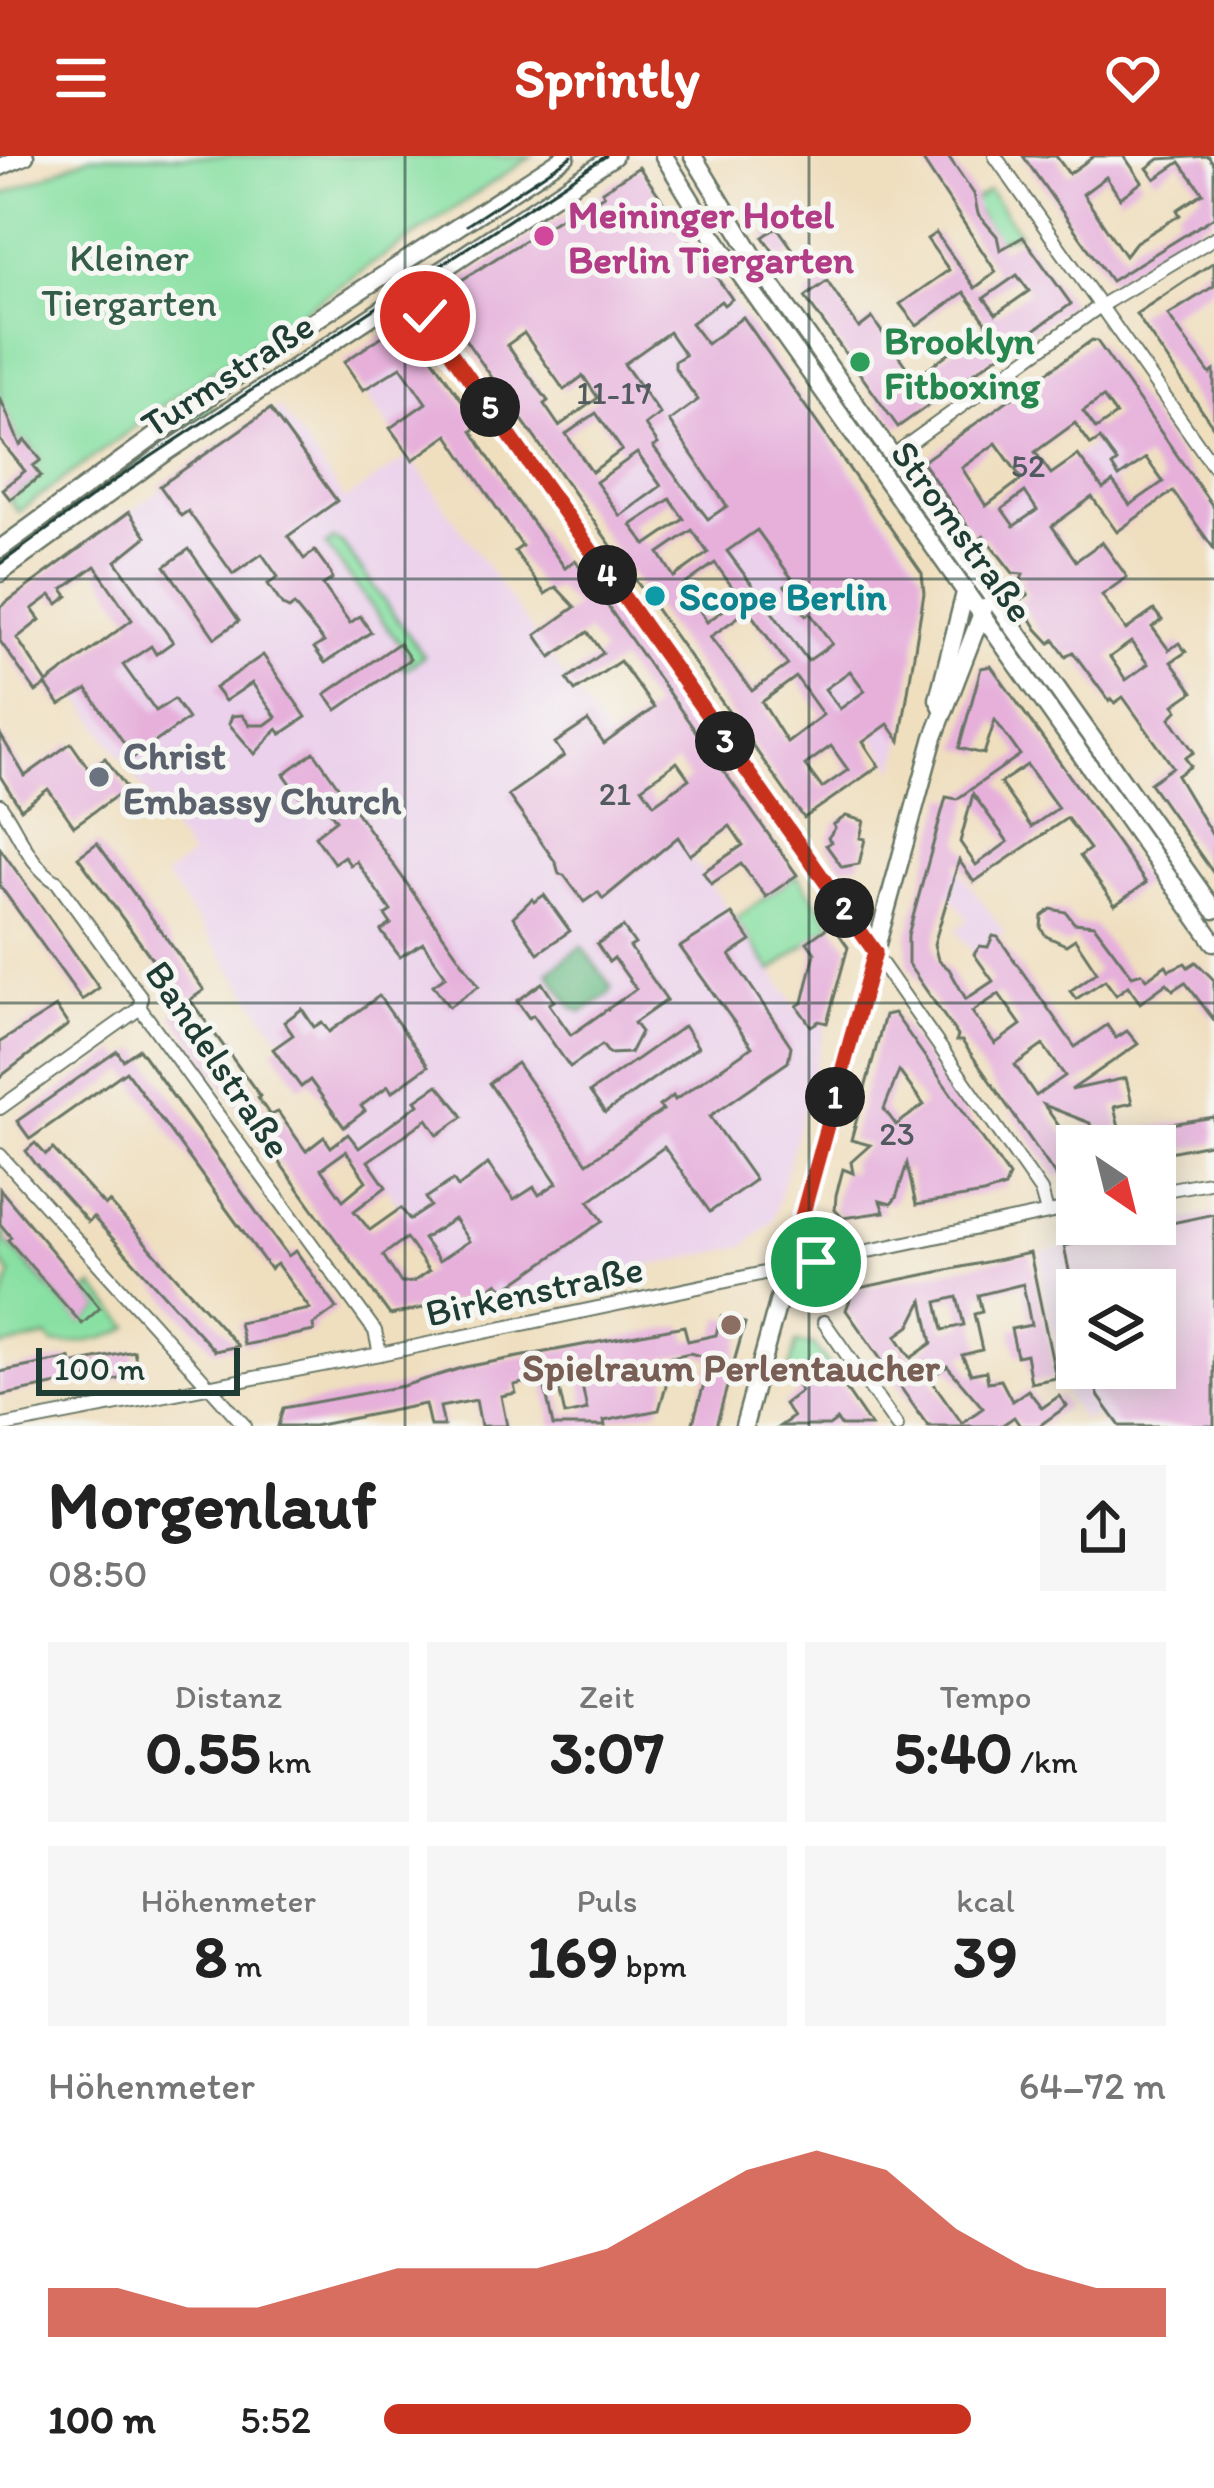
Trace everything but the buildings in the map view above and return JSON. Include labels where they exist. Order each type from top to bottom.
[{"type":"main road","points":[[0,167],[25,156]]},
{"type":"main road","name":"Turmstraße","points":[[0,549],[303,328],[566,156]]},
{"type":"main road","name":"Turmstraße","points":[[0,573],[145,467],[614,156]]},
{"type":"main road","name":"Stromstraße","points":[[664,156],[711,233],[1214,910]]},
{"type":"main road","name":"Stromstraße","points":[[693,156],[747,249],[892,456],[972,585]]},
{"type":"main road","points":[[943,709],[938,699],[972,585]]},
{"type":"main road","points":[[744,1426],[943,709],[951,700],[987,606]]},
{"type":"main road","name":"Stromstraße","points":[[987,606],[1214,942]]},
{"type":"street","points":[[995,156],[1214,467]]},
{"type":"street","points":[[892,456],[1100,306],[1214,238]]},
{"type":"street","points":[[395,269],[1037,1184],[1047,1212]]},
{"type":"street","name":"Bandelstraße","points":[[0,805],[45,875],[58,882],[141,997],[140,1008],[375,1331],[380,1354]]},
{"type":"street","points":[[0,1108],[140,1008]]},
{"type":"street","points":[[0,1155],[244,1426]]},
{"type":"street","points":[[1176,1188],[1214,1181]]},
{"type":"street","name":"Birkenstraße","points":[[3,1426],[380,1354],[1056,1210]]},
{"type":"street","points":[[824,1322],[897,1426]]},
{"type":"shaded area","points":[[639,168],[918,564],[924,593],[897,771],[856,713],[833,729],[661,487],[601,530],[577,496],[637,452],[536,309],[476,274]]},
{"type":"shaded area","points":[[406,320],[474,418],[413,461],[810,1026],[827,1023],[773,1220],[745,1246],[469,1304],[165,876],[191,857],[78,696],[150,646],[80,546],[280,407],[345,500],[409,456],[344,362]]},
{"type":"shaded area","points":[[1143,408],[1168,443],[1002,561],[984,537],[978,541],[971,531]]},
{"type":"shaded area","points":[[946,851],[1004,932],[998,937],[1006,949],[983,966],[956,930],[968,920],[949,893]]},
{"type":"shaded area","points":[[1214,1214],[1214,1426],[1104,1426],[1094,1413],[1083,1421],[1066,1396],[1065,1389],[1176,1389],[1176,1269],[1056,1269],[1056,1349],[1043,1287],[1042,1252],[1074,1245],[1176,1245],[1176,1222]]},
{"type":"green space","name":"Kleiner Tiergarten","points":[[91,156],[532,156],[188,388],[18,512],[9,500],[40,476],[33,466],[41,459],[26,441],[20,445],[0,399],[0,196]]},
{"type":"green space","points":[[989,190],[1019,233],[998,240],[971,203]]},
{"type":"green space","points":[[208,400],[215,410],[0,569],[0,552]]},
{"type":"green space","points":[[333,539],[342,543],[424,656],[406,669],[400,666],[410,658],[326,545]]},
{"type":"green space","points":[[797,875],[832,924],[772,971],[735,919]]},
{"type":"green space","points":[[582,946],[612,988],[582,1012],[573,1008],[548,972]]},
{"type":"green space","points":[[0,1229],[4,1240],[82,1323],[100,1308],[86,1292],[93,1286],[130,1327],[83,1342],[53,1344],[47,1337],[0,1347],[0,1308],[11,1275],[0,1260]]},
{"type":"green space","points":[[796,1343],[814,1345],[836,1375],[823,1385],[810,1367],[792,1379],[788,1373]]},
{"type":"tram line","points":[[467,225],[572,156]]},
{"type":"tram line","points":[[0,564],[111,483],[606,156]]},
{"type":"place","name":"Meininger Hotel Berlin Tiergarten","points":[[544,236]]},
{"type":"place","name":"Brooklyn Fitboxing","points":[[860,362]]},
{"type":"place","name":"Scope Berlin","points":[[655,596]]},
{"type":"place","name":"Christ Embassy Church","points":[[99,777]]},
{"type":"place","name":"Spielraum Perlentaucher","points":[[731,1325]]},
{"type":"route","points":[[425,316],[875,952],[788,1267],[816,1262]]}]
